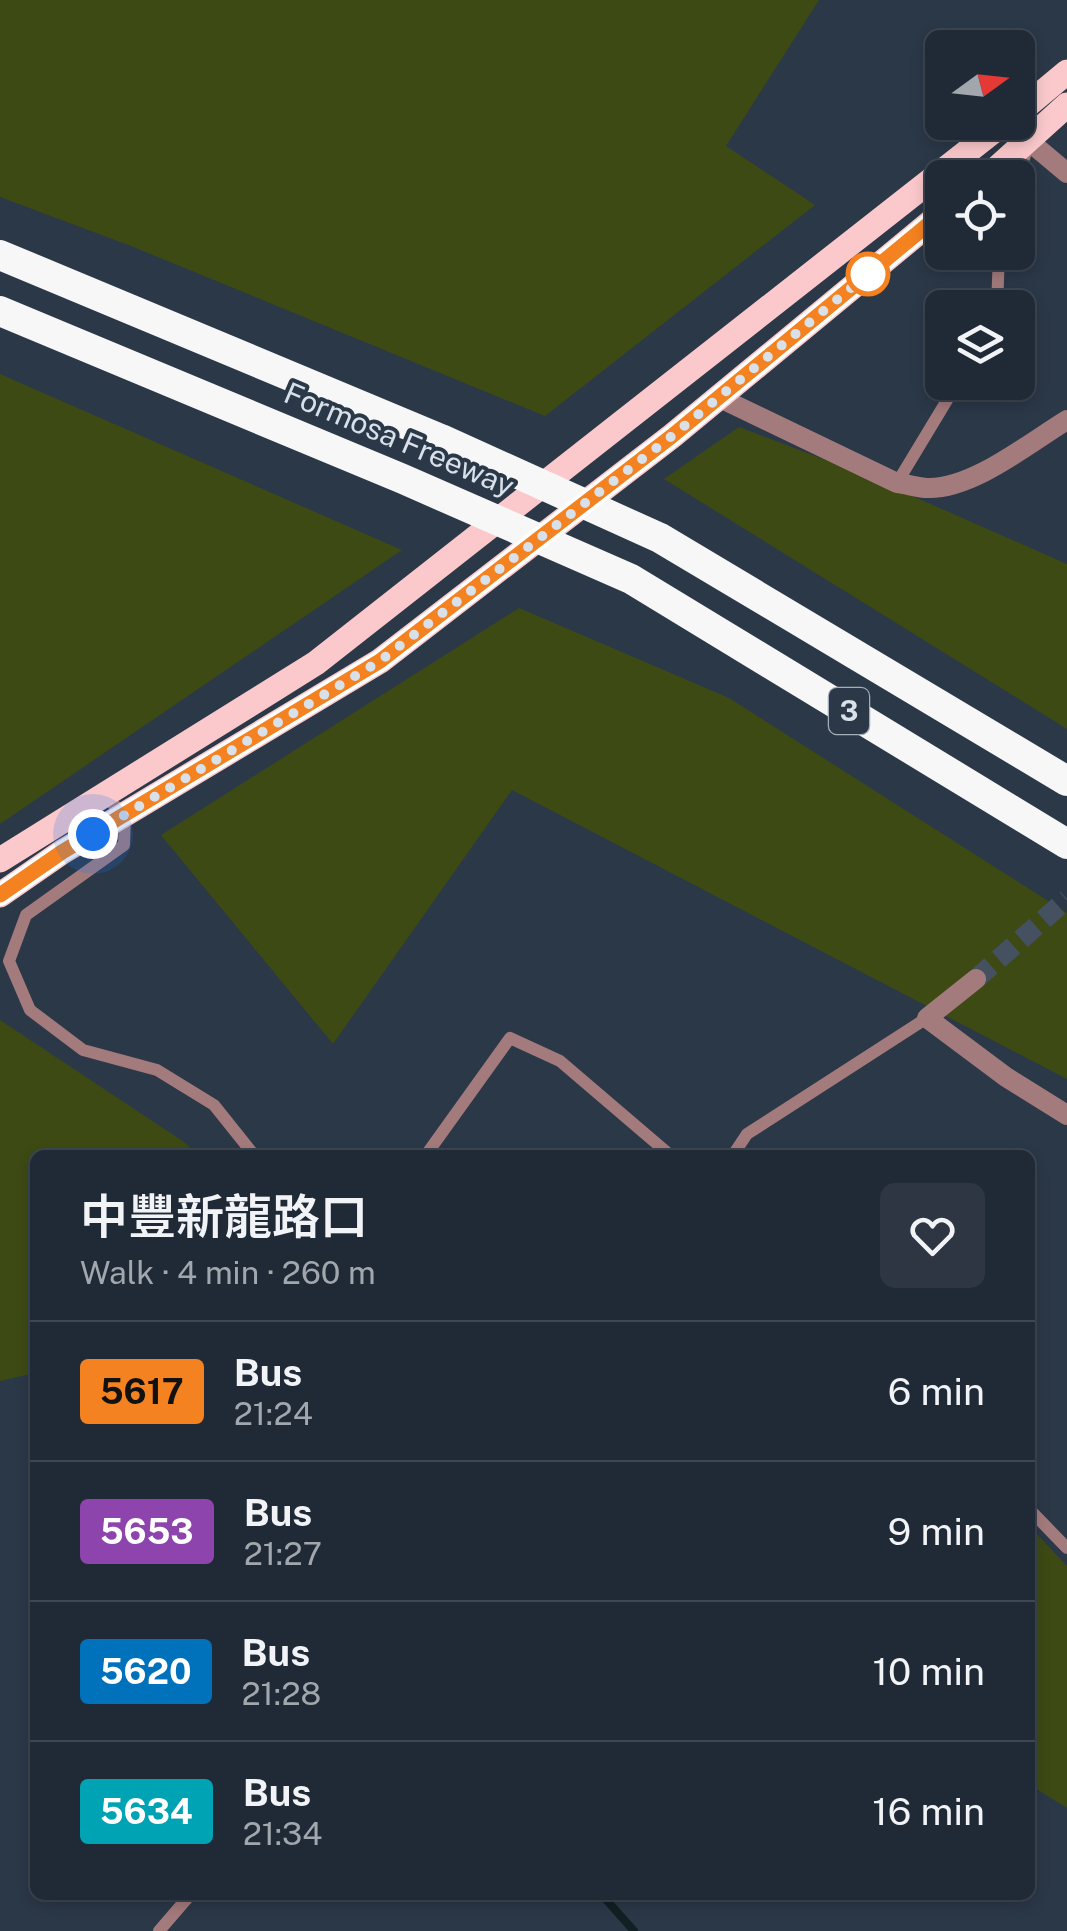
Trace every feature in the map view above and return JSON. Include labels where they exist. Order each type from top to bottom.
[{"type":"highway","name":"Formosa Freeway","points":[[0,255],[441,439],[660,538],[1067,781]]},
{"type":"highway","name":"Formosa Freeway","points":[[0,311],[404,478],[631,579],[1067,844]]},
{"type":"main road","points":[[1035,106],[1067,72]]},
{"type":"main road","points":[[1035,120],[1063,115]]},
{"type":"main road","points":[[0,860],[316,663],[982,140]]},
{"type":"main road","points":[[0,895],[62,852],[380,661],[657,448],[925,227]]},
{"type":"street","points":[[1035,138],[1067,173]]},
{"type":"street","points":[[718,397],[897,483],[928,488],[972,478],[1067,420]]},
{"type":"street","points":[[976,979],[926,1018],[1067,1115]]},
{"type":"lane","points":[[897,483],[947,400]]},
{"type":"lane","points":[[103,794],[125,815],[124,845],[26,914],[10,961],[30,1010],[83,1050],[157,1070],[214,1105],[250,1150]]},
{"type":"lane","points":[[736,1150],[747,1134],[926,1018]]},
{"type":"lane","points":[[430,1150],[510,1038],[560,1061],[664,1150]]},
{"type":"lane","points":[[1035,1515],[1067,1548]]},
{"type":"lane","points":[[159,1931],[186,1900]]},
{"type":"green space","points":[[0,0],[819,0],[726,146],[815,205],[545,416],[131,246],[0,197]]},
{"type":"green space","points":[[0,374],[402,550],[0,824]]},
{"type":"green space","points":[[739,427],[860,473],[1067,564],[1067,729],[664,479]]},
{"type":"green space","points":[[519,608],[729,698],[1067,913],[1067,1079],[512,790],[333,1044],[161,835]]},
{"type":"green space","points":[[0,1020],[193,1150],[30,1150],[30,1374],[0,1381]]},
{"type":"green space","points":[[1035,1532],[1067,1566],[1067,1808],[1035,1788]]},
{"type":"waterway","points":[[606,1900],[634,1931]]},
{"type":"tunnel","points":[[976,979],[1067,899]]},
{"type":"bus line","name":"5617","points":[[0,895],[62,852],[380,661],[672,436],[925,227]]},
{"type":"route","points":[[93,834],[380,661],[672,436],[868,274]]}]
